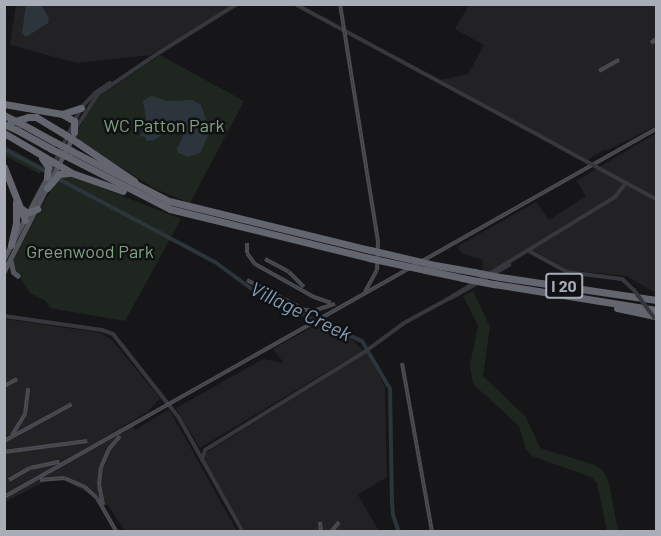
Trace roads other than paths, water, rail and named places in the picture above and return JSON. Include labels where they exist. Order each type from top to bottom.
[{"type":"highway","points":[[4,104],[62,114],[74,122],[74,132]]},
{"type":"highway","points":[[62,114],[84,106]]},
{"type":"highway","name":"I 20","points":[[4,115],[20,127],[150,201],[170,209],[279,231]]},
{"type":"highway","points":[[147,192],[46,121],[28,117],[12,122],[4,132],[36,152],[53,172],[72,173],[150,201]]},
{"type":"highway","name":"I 20","points":[[4,124],[20,127]]},
{"type":"highway","name":"I 20","points":[[71,155],[147,192],[182,204],[425,270],[574,298],[657,310]]},
{"type":"highway","points":[[4,167],[25,220]]},
{"type":"highway","points":[[47,188],[53,172]]},
{"type":"highway","points":[[11,245],[17,215],[15,193]]},
{"type":"highway","points":[[20,207],[29,213],[37,209]]},
{"type":"highway","name":"I 20","points":[[370,254],[500,277],[657,300]]},
{"type":"highway","points":[[578,288],[657,295]]},
{"type":"highway","points":[[574,298],[656,317]]},
{"type":"main road","points":[[4,271],[11,245],[74,132]]},
{"type":"main road","points":[[18,276],[11,268],[8,258],[47,188]]},
{"type":"street","points":[[53,172],[74,122],[84,106],[121,78],[237,4]]},
{"type":"street","points":[[295,4],[657,199]]},
{"type":"street","points":[[74,132],[84,106]]},
{"type":"street","points":[[202,459],[205,450],[371,348],[404,323],[530,251],[615,197],[626,183]]},
{"type":"street","points":[[530,251],[567,272],[622,279],[656,317]]},
{"type":"street","points":[[4,316],[113,334],[172,408],[243,531]]},
{"type":"street","points":[[195,447],[205,450]]},
{"type":"waterway","name":"Village Creek","points":[[4,149],[49,173]]},
{"type":"waterway","name":"Village Creek","points":[[55,177],[215,262],[260,295],[362,341],[390,389],[392,502],[393,515],[399,532]]},
{"type":"railway","points":[[340,4],[378,241],[377,270],[365,292]]},
{"type":"railway","points":[[656,39],[651,43],[656,40]]},
{"type":"railway","points":[[599,71],[619,60]]},
{"type":"railway","points":[[4,497],[656,129]]},
{"type":"railway","points":[[247,243],[247,253],[255,264],[314,297],[331,303]]},
{"type":"railway","points":[[265,259],[289,272],[304,287]]},
{"type":"railway","points":[[247,280],[305,310],[316,310],[335,304]]},
{"type":"railway","points":[[402,363],[432,532]]},
{"type":"railway","points":[[4,386],[17,379]]},
{"type":"railway","points":[[12,435],[25,414],[28,388]]},
{"type":"railway","points":[[4,441],[72,404]]},
{"type":"railway","points":[[103,505],[99,485],[101,467],[109,449],[120,436]]},
{"type":"railway","points":[[4,452],[87,441]]},
{"type":"railway","points":[[9,480],[30,468],[59,462]]},
{"type":"railway","points":[[40,480],[64,478],[85,487],[97,498],[117,532]]},
{"type":"railway","points":[[320,522],[321,532]]},
{"type":"railway","points":[[331,532],[339,522]]},
{"type":"park label","name":"WC Patton Park","points":[[164,125]]},
{"type":"park label","name":"Greenwood Park","points":[[90,251]]}]
